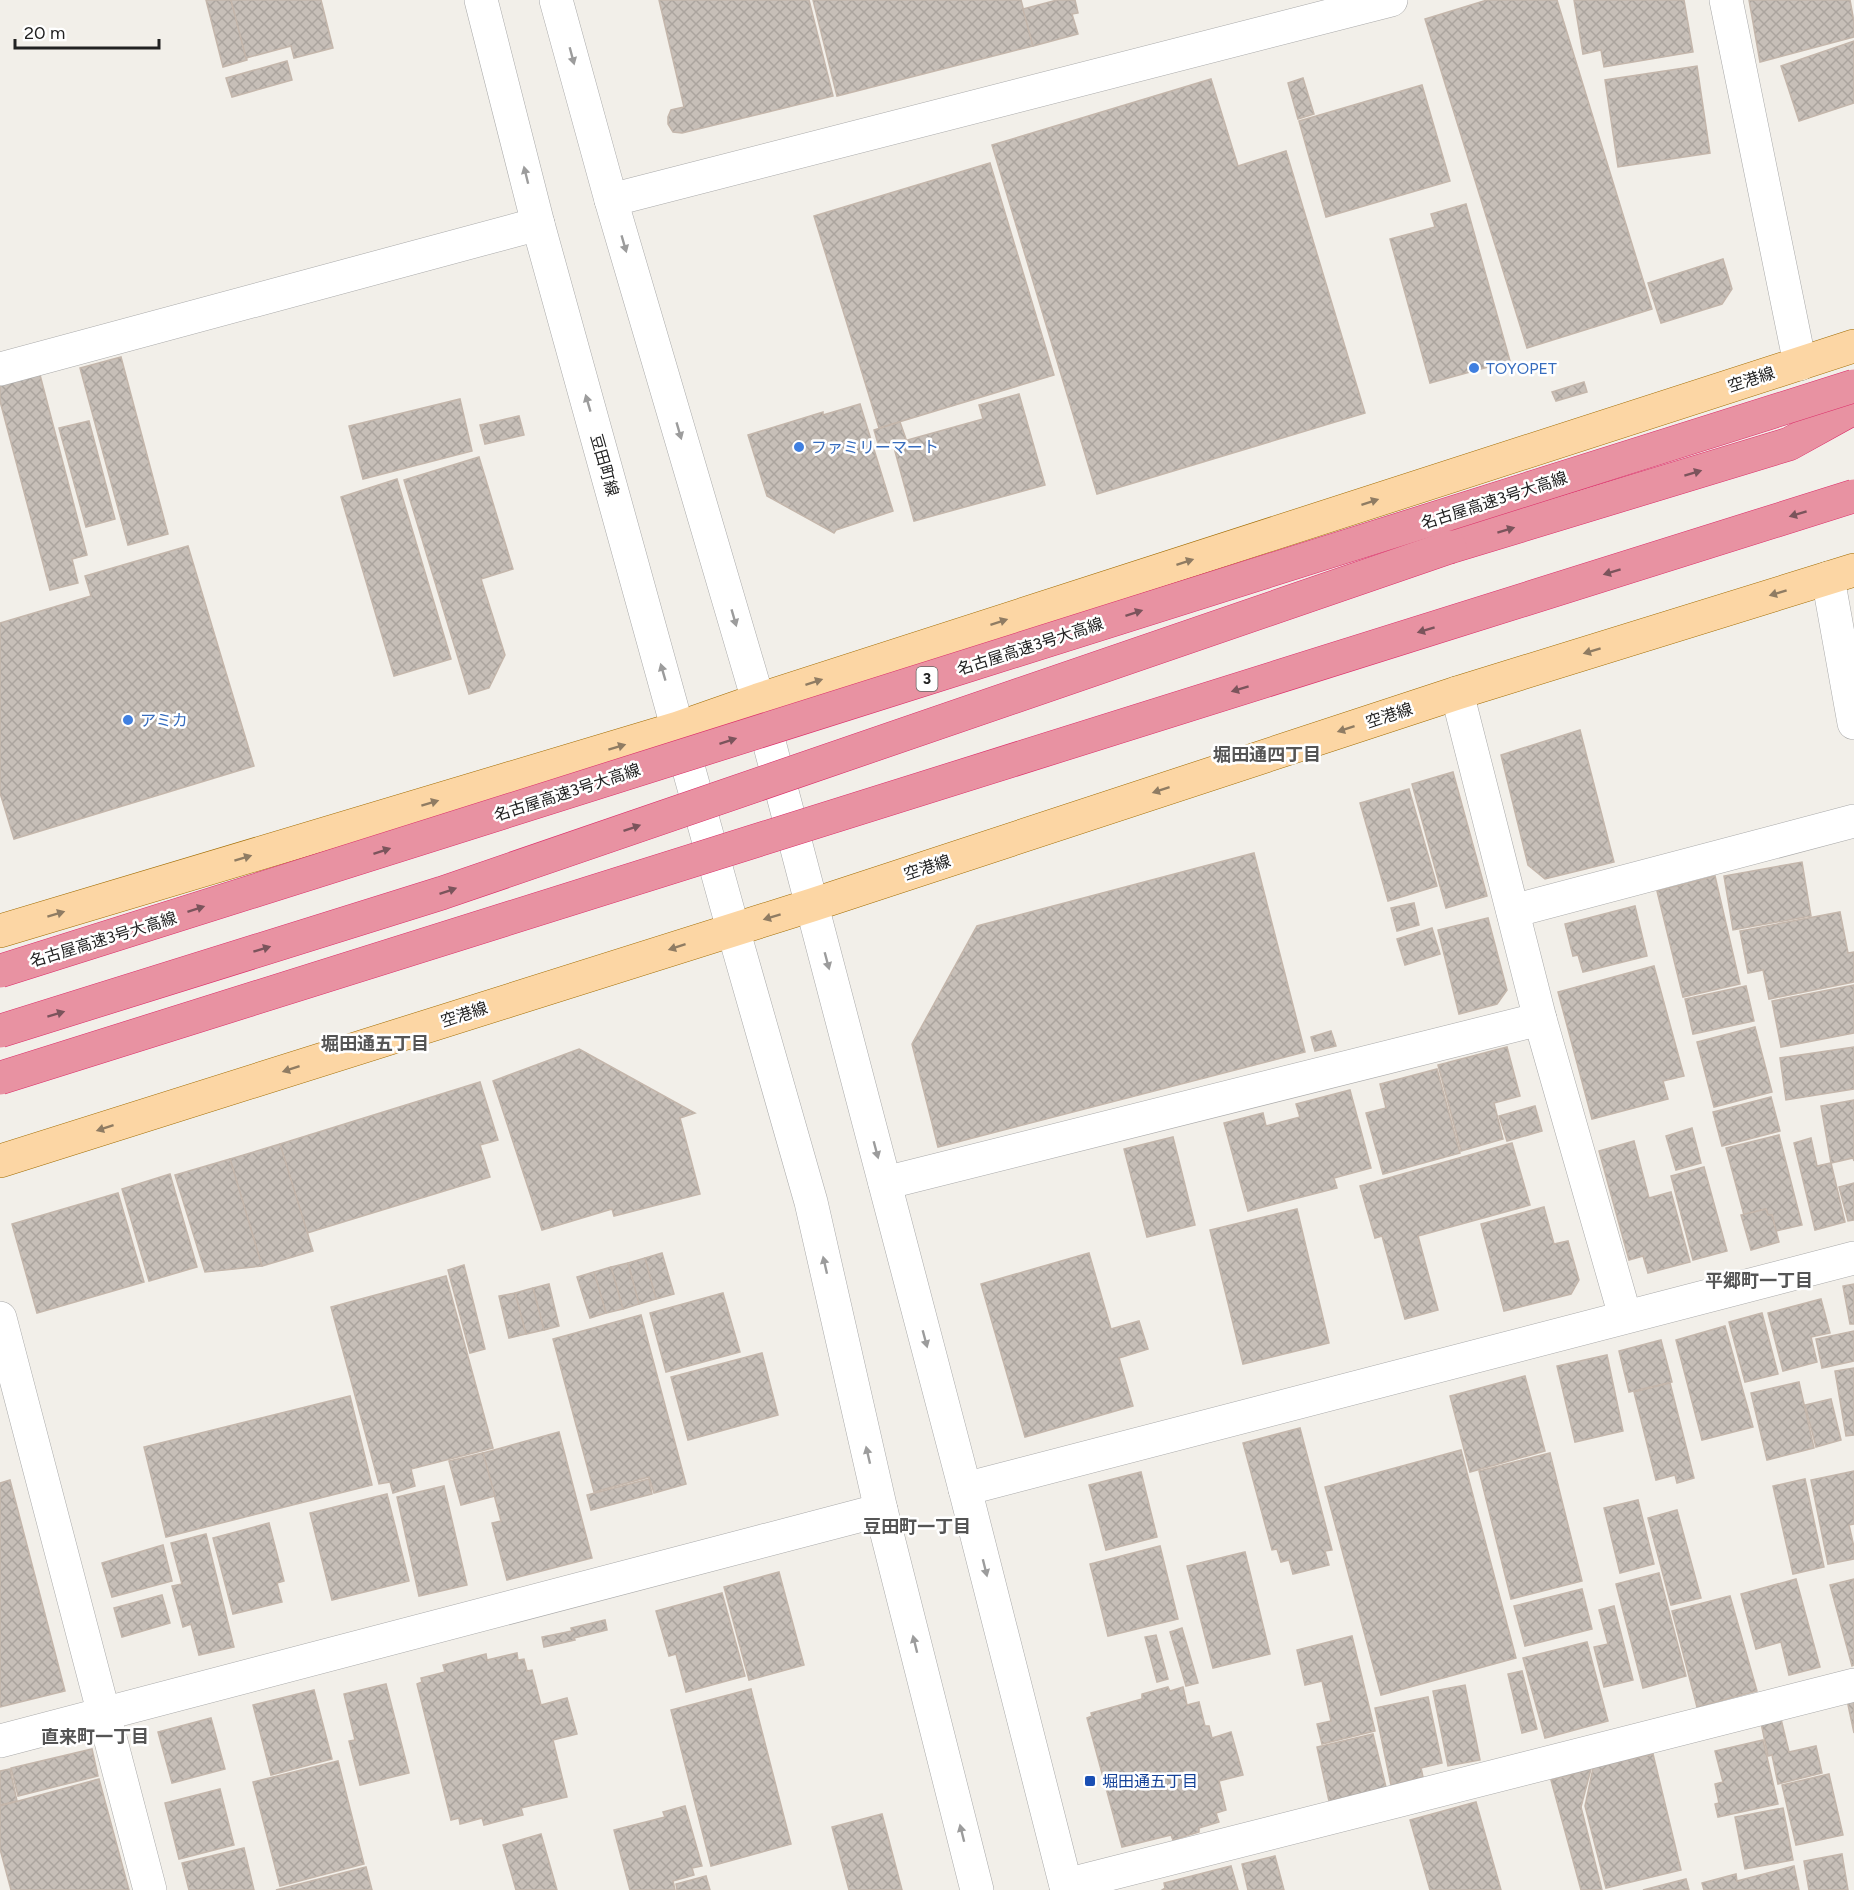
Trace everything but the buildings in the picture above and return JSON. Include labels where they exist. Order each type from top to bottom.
[{"type":"highway","name":"名古屋高速3号大高線","points":[[0,971],[1854,386]]},
{"type":"highway","points":[[0,1031],[442,893],[1450,547],[1788,444],[1854,408]]},
{"type":"highway","points":[[0,1078],[1854,496]]},
{"type":"main road","name":"空港線","points":[[0,931],[678,728],[758,700],[1854,346]]},
{"type":"main road","name":"空港線","points":[[0,1161],[812,905],[1457,693],[1841,574]]},
{"type":"street","name":"豆田町線","points":[[481,0],[538,224],[811,1202],[881,1510],[977,1890]]},
{"type":"street","points":[[556,0],[611,200],[758,700],[965,1489],[1066,1888],[1854,1685]]},
{"type":"street","points":[[611,200],[1391,0]]},
{"type":"street","points":[[1725,0],[1800,364]]},
{"type":"street","points":[[0,369],[538,224]]},
{"type":"street","points":[[1841,574],[1854,723]]},
{"type":"street","points":[[1457,693],[1540,1019],[1625,1316]]},
{"type":"street","points":[[1513,911],[1854,821]]},
{"type":"street","points":[[885,1183],[1540,1019]]},
{"type":"street","points":[[965,1489],[1854,1258]]},
{"type":"street","points":[[0,1318],[150,1890]]},
{"type":"street","points":[[0,1741],[881,1510]]},
{"type":"place","name":"TOYOPET","points":[[1474,368]]},
{"type":"place","name":"ファミリーマート","points":[[799,447]]},
{"type":"place","name":"アミカ","points":[[128,720]]},
{"type":"place","name":"堀田通五丁目","points":[[1090,1781]]},
{"type":"district","name":"堀田通四丁目","points":[[1267,755]]},
{"type":"district","name":"堀田通五丁目","points":[[375,1044]]},
{"type":"district","name":"平郷町一丁目","points":[[1759,1281]]},
{"type":"district","name":"豆田町一丁目","points":[[917,1527]]},
{"type":"district","name":"直来町一丁目","points":[[95,1737]]}]
